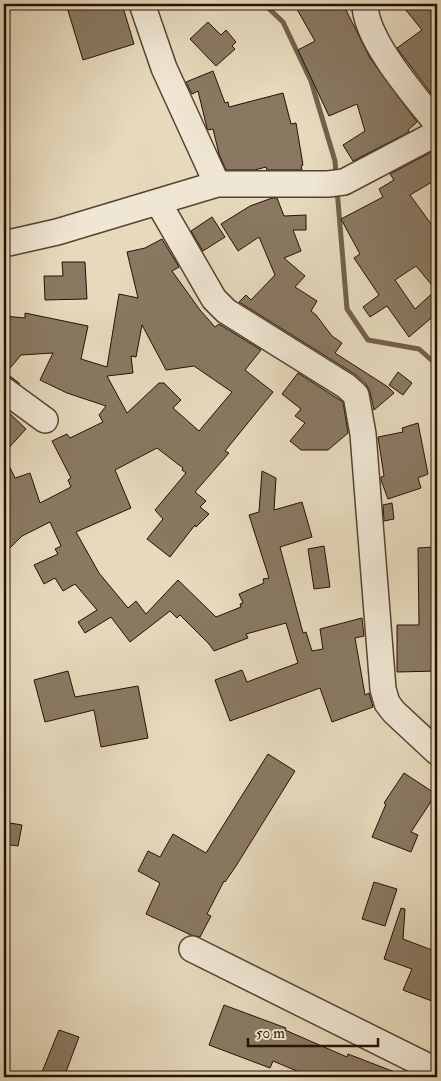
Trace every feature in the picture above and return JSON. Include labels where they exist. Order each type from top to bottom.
[{"type":"street","points":[[142,4],[164,68],[218,184]]},
{"type":"street","points":[[365,5],[366,14],[379,44],[391,64],[437,124]]},
{"type":"street","points":[[4,244],[57,232],[218,184],[336,183],[437,133]]},
{"type":"street","points":[[158,202],[214,299],[226,311],[346,386],[356,396],[363,434],[383,689],[387,703],[394,712],[437,752]]},
{"type":"street","points":[[4,390],[45,420]]},
{"type":"street","points":[[192,949],[437,1071]]},
{"type":"building","points":[[66,4],[122,4],[134,44],[83,60]]},
{"type":"building","points":[[294,4],[343,4],[370,58],[417,122],[408,130],[409,132],[353,161],[343,145],[365,131],[357,104],[329,116],[298,50],[315,41]]},
{"type":"building","points":[[401,4],[433,4],[437,9],[437,93],[433,96],[397,48],[422,30]]},
{"type":"building","points":[[208,22],[221,35],[226,30],[236,42],[232,46],[235,49],[216,66],[190,39]]},
{"type":"building","points":[[213,71],[225,103],[228,102],[229,107],[283,93],[291,124],[296,123],[303,165],[301,166],[302,170],[267,170],[266,167],[255,170],[226,170],[219,154],[213,129],[208,130],[207,128],[198,91],[192,94],[186,82]]},
{"type":"building","points":[[437,149],[437,179],[410,195],[437,232],[437,313],[409,337],[387,306],[370,317],[363,307],[379,295],[354,258],[360,254],[341,219],[383,197],[379,189],[394,180],[390,174]],"holes":[[[416,266],[436,290],[415,309],[395,280]]]},
{"type":"building","points":[[277,198],[284,216],[306,215],[306,230],[293,230],[301,251],[284,258],[305,276],[295,287],[317,301],[311,311],[332,336],[342,343],[335,353],[388,387],[394,393],[374,410],[366,384],[356,375],[239,302],[246,295],[251,300],[275,275],[259,237],[238,251],[221,224],[250,206]]},
{"type":"building","points":[[212,217],[225,237],[203,251],[191,231]]},
{"type":"building","points":[[162,239],[179,267],[172,271],[200,310],[215,327],[219,324],[261,350],[245,370],[273,392],[225,451],[229,453],[195,492],[206,501],[200,507],[209,514],[196,527],[195,525],[170,557],[147,539],[163,519],[155,510],[186,473],[182,470],[183,468],[157,448],[115,470],[131,508],[76,532],[99,573],[128,608],[136,601],[146,614],[178,580],[216,617],[241,607],[240,604],[243,603],[239,594],[264,583],[263,579],[269,578],[249,515],[259,512],[262,471],[276,478],[274,510],[302,502],[312,537],[280,547],[303,633],[306,632],[312,651],[323,649],[320,629],[362,618],[364,636],[355,638],[365,695],[369,693],[373,707],[332,722],[320,688],[230,721],[215,680],[242,670],[247,682],[298,663],[286,623],[246,634],[248,638],[214,651],[180,615],[177,618],[170,611],[130,642],[111,617],[85,633],[78,622],[97,610],[75,584],[63,591],[55,578],[44,584],[34,565],[58,554],[55,549],[61,546],[50,522],[22,536],[4,554],[4,455],[15,478],[30,473],[40,503],[71,487],[68,480],[71,478],[52,441],[67,434],[70,438],[103,422],[99,415],[106,406],[67,393],[40,380],[53,353],[21,355],[6,373],[20,384],[12,378],[4,376],[4,316],[25,318],[25,313],[88,326],[81,359],[107,367],[119,294],[138,298],[127,252],[145,248]],"holes":[[[142,325],[166,370],[194,366],[232,392],[199,431],[173,408],[181,400],[164,383],[159,383],[127,413],[107,376],[133,373],[131,356],[136,357]]]},
{"type":"building","points":[[62,262],[85,262],[87,299],[45,300],[44,276],[63,276]]},
{"type":"building","points":[[398,372],[412,383],[403,395],[389,385]]},
{"type":"building","points":[[298,373],[343,402],[348,433],[328,450],[301,450],[290,441],[305,423],[295,416],[301,409],[282,394]]},
{"type":"building","points":[[4,408],[26,429],[4,453]]},
{"type":"building","points":[[418,423],[428,474],[418,478],[421,488],[388,499],[381,480],[381,477],[384,476],[378,437],[403,432],[402,428]]},
{"type":"building","points":[[392,503],[394,519],[384,521],[383,505]]},
{"type":"building","points":[[324,546],[330,587],[314,589],[308,549]]},
{"type":"building","points":[[434,547],[436,611],[433,611],[433,655],[437,655],[437,671],[397,672],[397,625],[419,625],[418,548]]},
{"type":"building","points":[[68,671],[75,697],[138,686],[148,738],[101,747],[94,710],[45,722],[34,680]]},
{"type":"building","points":[[268,754],[295,771],[236,866],[224,881],[207,914],[211,916],[200,937],[191,935],[146,914],[160,883],[138,871],[148,851],[160,857],[173,834],[206,853]]},
{"type":"building","points":[[404,773],[436,794],[411,832],[418,835],[411,852],[372,837],[386,804],[384,803]]},
{"type":"building","points":[[4,822],[22,825],[18,846],[4,844]]},
{"type":"building","points":[[374,882],[397,889],[385,926],[362,919]]},
{"type":"building","points":[[401,908],[405,909],[403,939],[437,952],[437,1003],[403,990],[412,969],[384,959]]},
{"type":"building","points":[[224,1005],[286,1028],[285,1030],[347,1057],[348,1054],[405,1077],[311,1077],[273,1061],[270,1068],[209,1045]]},
{"type":"building","points":[[59,1030],[79,1037],[64,1077],[40,1077]]},
{"type":"waterway","points":[[264,4],[283,22],[311,81],[335,161],[336,176]]},
{"type":"waterway","points":[[337,189],[347,309],[368,340],[419,349],[437,365]]}]
